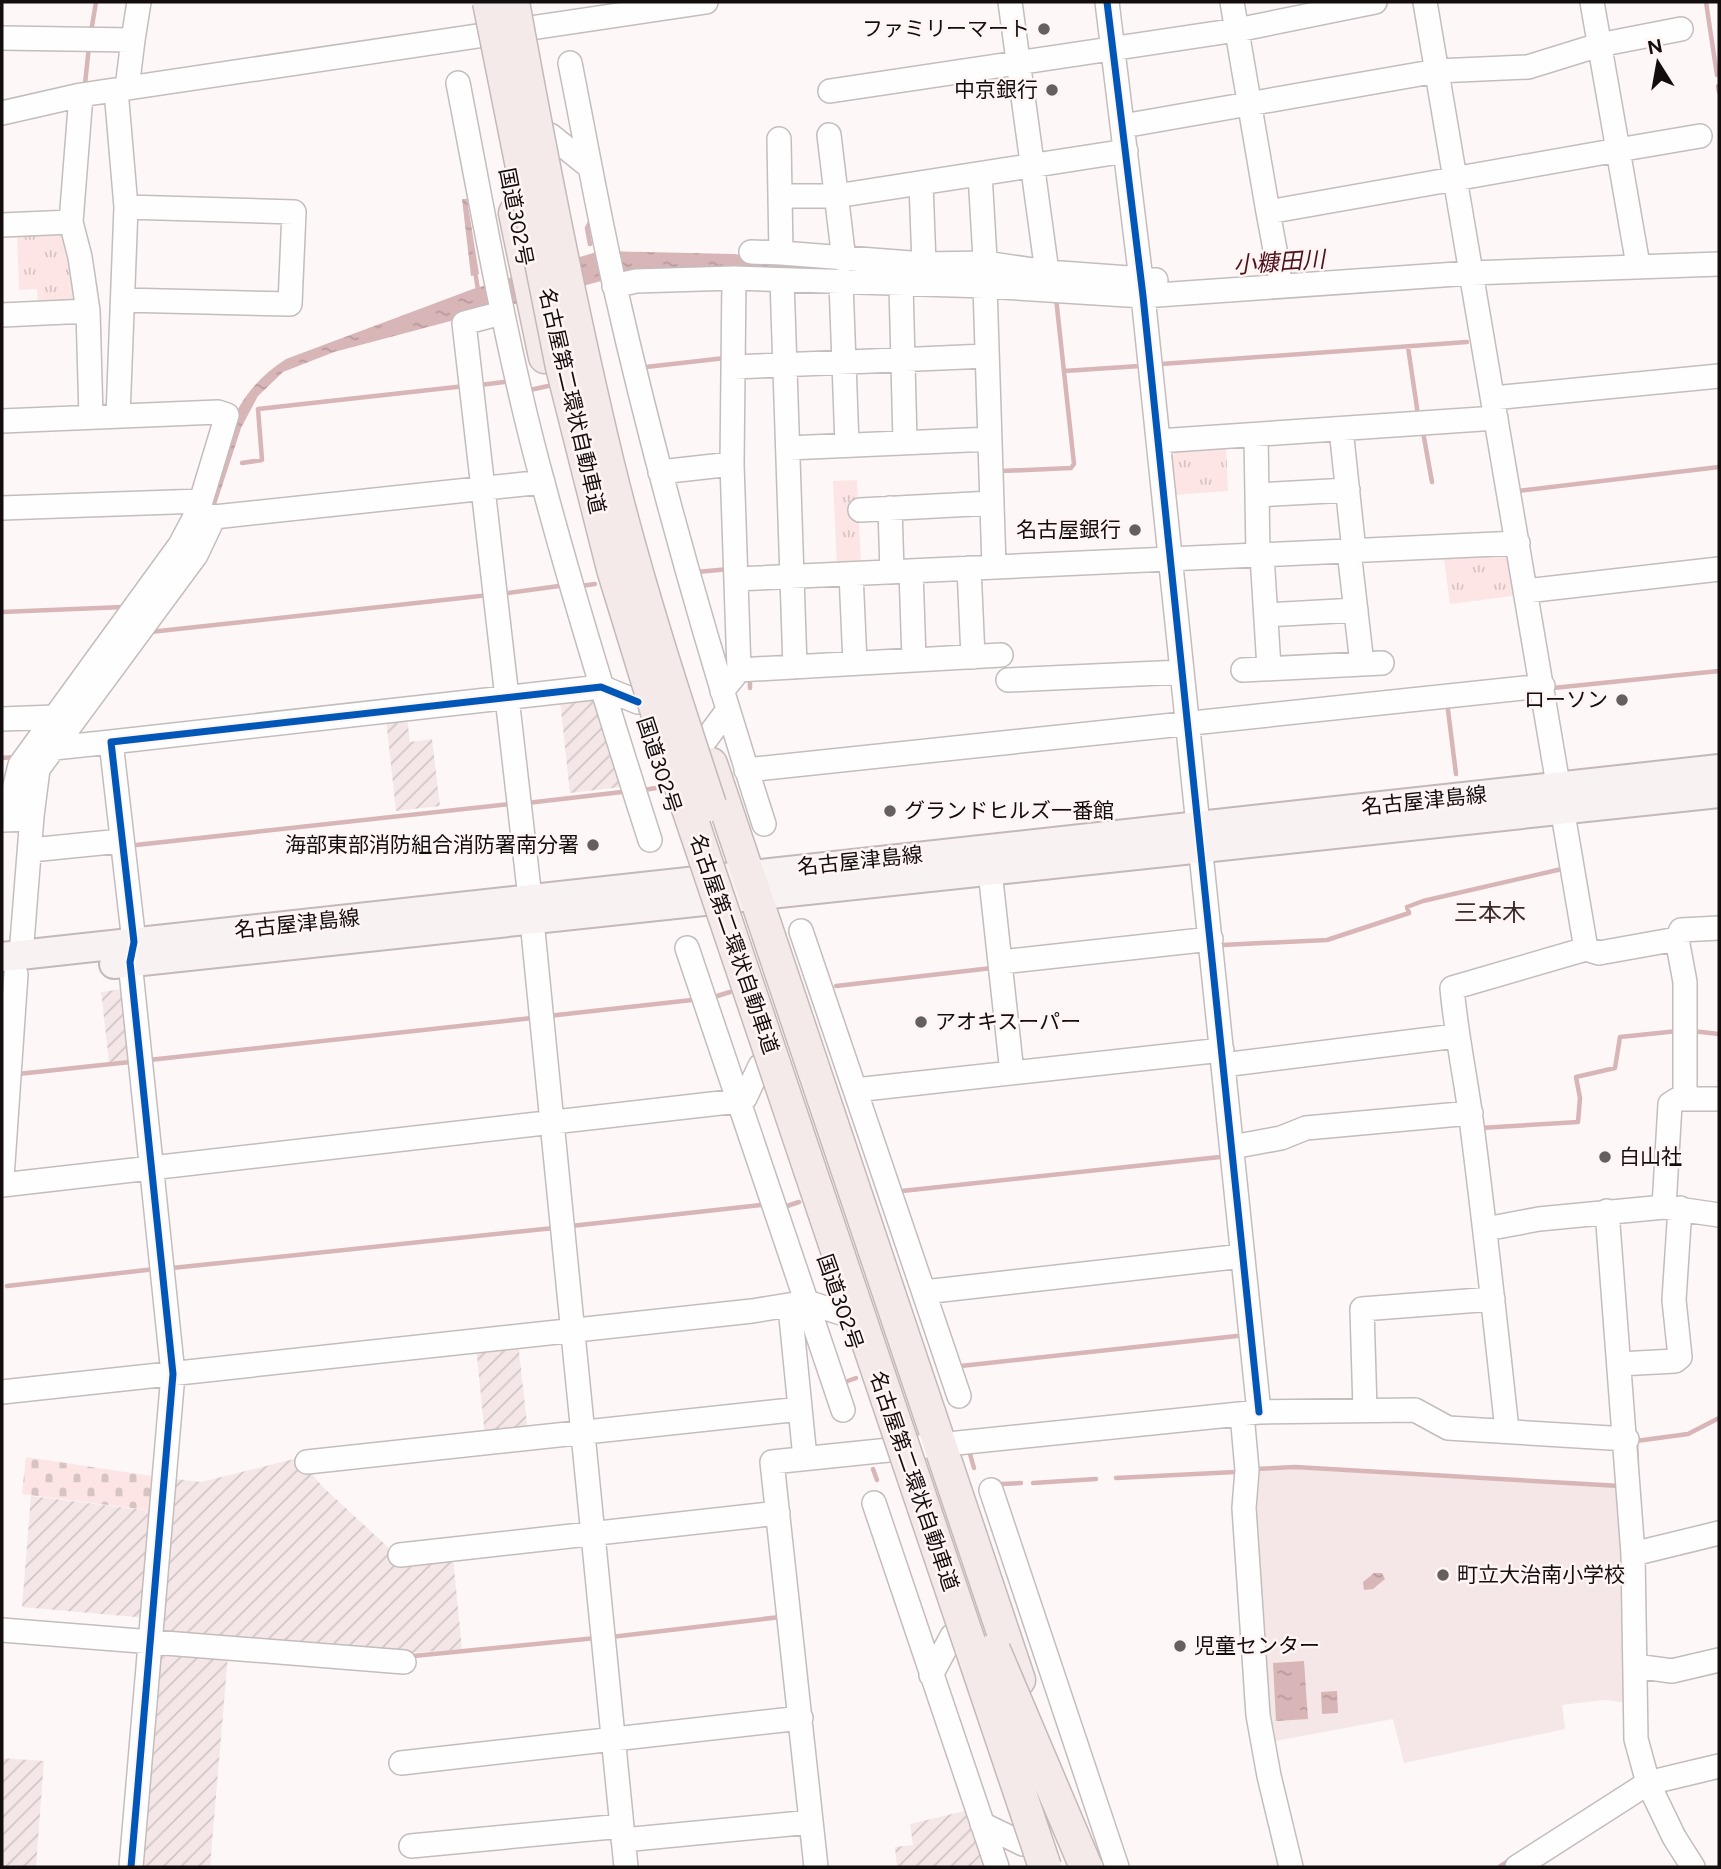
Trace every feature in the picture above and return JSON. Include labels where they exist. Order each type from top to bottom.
[{"type":"highway","name":"国道302号","points":[[475,2],[533,304],[596,561],[638,702],[1028,1860]]},
{"type":"highway","name":"名古屋第二環状自動車道","points":[[489,2],[562,367],[613,569],[672,761],[1045,1867]]},
{"type":"highway","name":"名古屋第二環状自動車道","points":[[513,2],[584,363],[609,467],[659,646],[994,1650],[1078,1863]]},
{"type":"highway","points":[[529,15],[582,291],[648,560],[704,742],[1078,1863]]},
{"type":"highway","points":[[947,1578],[1028,1860]]},
{"type":"main road","name":"名古屋津島線","points":[[1563,798],[1719,769]]},
{"type":"main road","name":"名古屋津島線","points":[[10,965],[1563,798],[1719,793]]},
{"type":"main road","name":"名古屋津島線","points":[[752,886],[990,871],[1200,837]]},
{"type":"street","points":[[118,416],[126,207],[121,89],[139,2]]},
{"type":"street","points":[[2,113],[81,95],[481,36],[529,15],[706,2]]},
{"type":"street","points":[[1010,2],[1047,272]]},
{"type":"street","points":[[1107,2],[1142,288],[1243,1256],[1250,1413],[1244,1508],[1258,1715],[1269,1776],[1292,1867]]},
{"type":"street","points":[[1232,2],[1279,271]]},
{"type":"street","points":[[830,91],[1237,30],[1375,2]]},
{"type":"street","points":[[1425,2],[1563,798],[1586,949]]},
{"type":"street","points":[[1591,2],[1636,258]]},
{"type":"street","points":[[1123,126],[1437,71],[1528,67],[1599,45],[1681,29]]},
{"type":"street","points":[[2,38],[133,40]]},
{"type":"street","points":[[570,63],[614,283],[660,472],[724,701],[764,824]]},
{"type":"street","points":[[458,83],[502,313],[543,482],[601,687],[650,840]]},
{"type":"street","points":[[81,95],[71,222],[88,311],[92,417]]},
{"type":"street","points":[[550,135],[590,167]]},
{"type":"street","points":[[829,135],[842,271],[847,445]]},
{"type":"street","points":[[1268,212],[1700,136]]},
{"type":"street","points":[[779,139],[780,253]]},
{"type":"street","points":[[780,196],[836,197],[1126,151]]},
{"type":"street","points":[[980,174],[994,567]]},
{"type":"street","points":[[921,183],[924,264]]},
{"type":"street","points":[[123,300],[290,304],[295,212],[126,207]]},
{"type":"street","points":[[488,239],[514,208]]},
{"type":"street","points":[[2,225],[71,222]]},
{"type":"street","points":[[751,252],[780,253],[901,284],[1047,272],[1142,288],[1279,271],[1715,256]]},
{"type":"street","points":[[614,283],[740,278],[782,280],[842,271],[924,264],[985,277],[1142,288],[1469,265]]},
{"type":"street","points":[[704,742],[724,701],[747,669],[743,579],[732,464],[740,366],[740,278]]},
{"type":"street","points":[[782,280],[795,667]]},
{"type":"street","points":[[901,284],[905,442]]},
{"type":"street","points":[[2,314],[88,311]]},
{"type":"street","points":[[502,313],[464,323],[531,909],[626,1867]]},
{"type":"street","points":[[740,366],[987,356]]},
{"type":"street","points":[[1158,442],[1341,429],[1719,376]]},
{"type":"street","points":[[2,421],[227,415],[196,555],[54,748],[21,807],[2,820]]},
{"type":"street","points":[[1243,670],[1372,663],[1356,610],[1341,429]]},
{"type":"street","points":[[1256,435],[1260,555],[1269,668]]},
{"type":"street","points":[[788,448],[990,439]]},
{"type":"street","points":[[660,472],[732,464]]},
{"type":"street","points":[[2,508],[205,512],[484,490],[543,482]]},
{"type":"street","points":[[1257,495],[1348,490]]},
{"type":"street","points":[[860,510],[992,503]]},
{"type":"street","points":[[890,508],[914,660]]},
{"type":"street","points":[[2,1178],[10,965],[31,850],[21,807],[20,765],[205,512]]},
{"type":"street","points":[[743,579],[1518,543]]},
{"type":"street","points":[[969,568],[973,657]]},
{"type":"street","points":[[1526,591],[1719,569]]},
{"type":"street","points":[[851,574],[855,663]]},
{"type":"street","points":[[1266,615],[1356,610]]},
{"type":"street","points":[[747,669],[1001,655]]},
{"type":"street","points":[[1008,680],[1182,672]]},
{"type":"street","points":[[746,770],[1543,686]]},
{"type":"street","points":[[54,748],[506,700],[601,687],[638,702]]},
{"type":"street","points":[[2,719],[55,717]]},
{"type":"street","points":[[111,742],[173,1374],[131,1867]]},
{"type":"street","points":[[31,850],[121,841]]},
{"type":"street","points":[[990,871],[1012,1073]]},
{"type":"street","points":[[1685,1099],[1685,982],[1676,939],[1681,930],[1719,928]]},
{"type":"street","points":[[801,931],[959,1396]]},
{"type":"street","points":[[1507,1430],[1486,1229],[1471,1113],[1456,1036],[1452,988],[1586,949],[1599,953],[1676,939]]},
{"type":"street","points":[[1001,967],[1211,945]]},
{"type":"street","points":[[687,948],[738,1101],[799,1304],[844,1410]]},
{"type":"street","points":[[787,990],[829,1013]]},
{"type":"street","points":[[855,1090],[1012,1073],[1456,1036]]},
{"type":"street","points":[[2,1185],[738,1101],[745,1098],[760,1066]]},
{"type":"street","points":[[1619,1364],[1675,1361],[1679,1357],[1674,1300],[1670,1104],[1685,1099],[1719,1099]]},
{"type":"street","points":[[1232,1147],[1281,1138],[1306,1128],[1471,1113]]},
{"type":"street","points":[[1486,1229],[1607,1211],[1672,1207],[1719,1215]]},
{"type":"street","points":[[1607,1211],[1627,1438],[1633,1554],[1636,1739],[1648,1783],[1674,1837],[1693,1867]]},
{"type":"street","points":[[894,1307],[920,1281],[1243,1256]]},
{"type":"street","points":[[1365,1410],[1362,1309],[1493,1299]]},
{"type":"street","points":[[799,1304],[800,1409],[804,1458]]},
{"type":"street","points":[[2,1392],[799,1304],[844,1314]]},
{"type":"street","points":[[307,1462],[800,1409]]},
{"type":"street","points":[[816,1867],[772,1462],[1250,1413],[1415,1410],[1448,1428],[1627,1438]]},
{"type":"street","points":[[991,1490],[1117,1867]]},
{"type":"street","points":[[874,1503],[997,1867]]},
{"type":"street","points":[[400,1555],[778,1513]]},
{"type":"street","points":[[1633,1554],[1719,1533]]},
{"type":"street","points":[[976,1552],[1016,1567]]},
{"type":"street","points":[[2,1630],[404,1662]]},
{"type":"street","points":[[932,1675],[952,1636]]},
{"type":"street","points":[[1635,1666],[1672,1671],[1719,1660]]},
{"type":"street","points":[[401,1763],[801,1718]]},
{"type":"street","points":[[1517,1867],[1648,1783],[1719,1766]]},
{"type":"street","points":[[1078,1863],[1100,1815]]},
{"type":"street","points":[[411,1846],[811,1822]]},
{"type":"street","points":[[982,1824],[1028,1860]]},
{"type":"shaded area","points":[[587,698],[593,701],[621,787],[570,793],[560,701]]},
{"type":"shaded area","points":[[407,718],[410,742],[432,739],[440,806],[396,811],[386,720]]},
{"type":"shaded area","points":[[123,989],[130,1060],[109,1062],[101,992]]},
{"type":"shaded area","points":[[518,1342],[528,1433],[485,1437],[476,1346]]},
{"type":"shaded area","points":[[298,1458],[323,1487],[404,1562],[453,1558],[462,1649],[410,1653],[159,1632],[168,1478],[201,1482]]},
{"type":"shaded area","name":"町立大治南小学校","points":[[1296,1469],[1622,1487],[1631,1703],[1604,1700],[1562,1705],[1565,1729],[1404,1763],[1393,1719],[1270,1742],[1256,1500],[1259,1471]]},
{"type":"shaded area","points":[[31,1496],[151,1511],[147,1618],[22,1607]]},
{"type":"shaded area","points":[[161,1650],[228,1655],[210,1867],[139,1867],[155,1656]]},
{"type":"shaded area","points":[[2,1758],[44,1761],[36,1867],[2,1867]]},
{"type":"shaded area","points":[[965,1811],[985,1867],[897,1867],[895,1847],[913,1845],[910,1824]]},
{"type":"green space","points":[[68,229],[79,305],[38,306],[37,289],[19,290],[17,231]]},
{"type":"green space","points":[[1226,445],[1228,491],[1174,495],[1168,451]]},
{"type":"green space","points":[[857,480],[861,565],[837,566],[833,481]]},
{"type":"green space","points":[[1508,548],[1520,595],[1450,604],[1443,552]]},
{"type":"green space","points":[[26,1457],[158,1477],[155,1511],[22,1494]]},
{"type":"water","points":[[462,199],[467,199],[479,274],[471,276]]},
{"type":"water","points":[[600,251],[734,254],[798,262],[991,269],[605,280],[334,352],[283,372],[258,396],[241,428],[214,511],[183,550],[236,413],[251,389],[278,364],[473,289]]},
{"type":"water","points":[[1374,1573],[1382,1573],[1385,1579],[1373,1589],[1364,1590],[1363,1582]]},
{"type":"water","points":[[1304,1661],[1308,1719],[1276,1721],[1273,1663]]},
{"type":"water","points":[[1337,1691],[1338,1713],[1322,1714],[1321,1692]]},
{"type":"waterway","points":[[91,32],[96,2]]},
{"type":"waterway","points":[[1706,2],[1717,75]]},
{"type":"waterway","points":[[85,84],[89,46]]},
{"type":"waterway","points":[[1718,86],[1719,92]]},
{"type":"waterway","points":[[590,244],[587,228],[591,220]]},
{"type":"waterway","points":[[475,271],[478,290]]},
{"type":"waterway","points":[[1002,471],[1071,468],[1074,464],[1056,298]]},
{"type":"waterway","points":[[1161,364],[1467,342]]},
{"type":"waterway","points":[[1408,347],[1418,415]]},
{"type":"waterway","points":[[646,367],[725,358]]},
{"type":"waterway","points":[[1064,371],[1140,366]]},
{"type":"waterway","points":[[480,385],[504,382]]},
{"type":"waterway","points":[[242,463],[262,460],[258,409],[465,386]]},
{"type":"waterway","points":[[530,390],[548,386]]},
{"type":"waterway","points":[[1423,432],[1432,482]]},
{"type":"waterway","points":[[1517,491],[1719,467]]},
{"type":"waterway","points":[[697,572],[729,569]]},
{"type":"waterway","points":[[581,586],[595,584]]},
{"type":"waterway","points":[[501,594],[559,586]]},
{"type":"waterway","points":[[150,632],[489,595]]},
{"type":"waterway","points":[[2,612],[123,607]]},
{"type":"waterway","points":[[1553,688],[1719,671]]},
{"type":"waterway","points":[[750,675],[750,688]]},
{"type":"waterway","points":[[1447,702],[1456,774]]},
{"type":"waterway","points":[[2,758],[15,757]]},
{"type":"waterway","points":[[644,790],[656,788]]},
{"type":"waterway","points":[[527,803],[622,792]]},
{"type":"waterway","points":[[136,845],[511,804]]},
{"type":"waterway","points":[[1222,945],[1327,940],[1409,913],[1407,907],[1423,901],[1566,868]]},
{"type":"waterway","points":[[836,986],[992,968]]},
{"type":"waterway","points":[[714,997],[730,992]]},
{"type":"waterway","points":[[548,1016],[692,1000]]},
{"type":"waterway","points":[[149,1060],[532,1018]]},
{"type":"waterway","points":[[1480,1128],[1578,1122],[1580,1098],[1576,1077],[1615,1068],[1620,1037],[1678,1031]]},
{"type":"waterway","points":[[1692,1031],[1719,1034]]},
{"type":"waterway","points":[[18,1074],[130,1062]]},
{"type":"waterway","points":[[902,1191],[1220,1157]]},
{"type":"waterway","points":[[784,1207],[799,1202]]},
{"type":"waterway","points":[[571,1226],[761,1205]]},
{"type":"waterway","points":[[172,1268],[554,1228]]},
{"type":"waterway","points":[[7,1286],[155,1269]]},
{"type":"waterway","points":[[961,1366],[1237,1336]]},
{"type":"waterway","points":[[845,1382],[856,1378]]},
{"type":"waterway","points":[[1637,1464],[1636,1441],[1688,1434],[1719,1418]]},
{"type":"waterway","points":[[970,1454],[974,1468]]},
{"type":"waterway","points":[[1255,1469],[1295,1467],[1620,1486]]},
{"type":"waterway","points":[[873,1469],[877,1480]]},
{"type":"waterway","points":[[1116,1478],[1235,1472]]},
{"type":"waterway","points":[[1033,1483],[1096,1479]]},
{"type":"waterway","points":[[1002,1484],[1021,1483]]},
{"type":"waterway","points":[[611,1637],[780,1617]]},
{"type":"waterway","points":[[413,1656],[596,1638]]},
{"type":"waterway","points":[[1499,1867],[1511,1859]]},
{"type":"cycle path","points":[[1107,2],[1143,296],[1259,1412]]},
{"type":"cycle path","points":[[131,1867],[173,1374],[130,962],[134,942],[111,742],[601,687],[638,702]]},
{"type":"place","name":"ファミリーマート","points":[[1044,29]]},
{"type":"place","name":"中京銀行","points":[[1052,90]]},
{"type":"place","name":"名古屋銀行","points":[[1135,530]]},
{"type":"place","name":"ローソン","points":[[1622,700]]},
{"type":"place","name":"グランドヒルズ一番館","points":[[890,811]]},
{"type":"place","name":"海部東部消防組合消防署南分署","points":[[593,845]]},
{"type":"place","name":"アオキスーパー","points":[[921,1022]]},
{"type":"place","name":"白山社","points":[[1605,1157]]},
{"type":"place","name":"町立大治南小学校","points":[[1443,1575]]},
{"type":"place","name":"児童センター","points":[[1180,1646]]},
{"type":"district","name":"三本木","points":[[1490,913]]},
{"type":"water label","name":"小糠田川","points":[[1279,262]]}]
